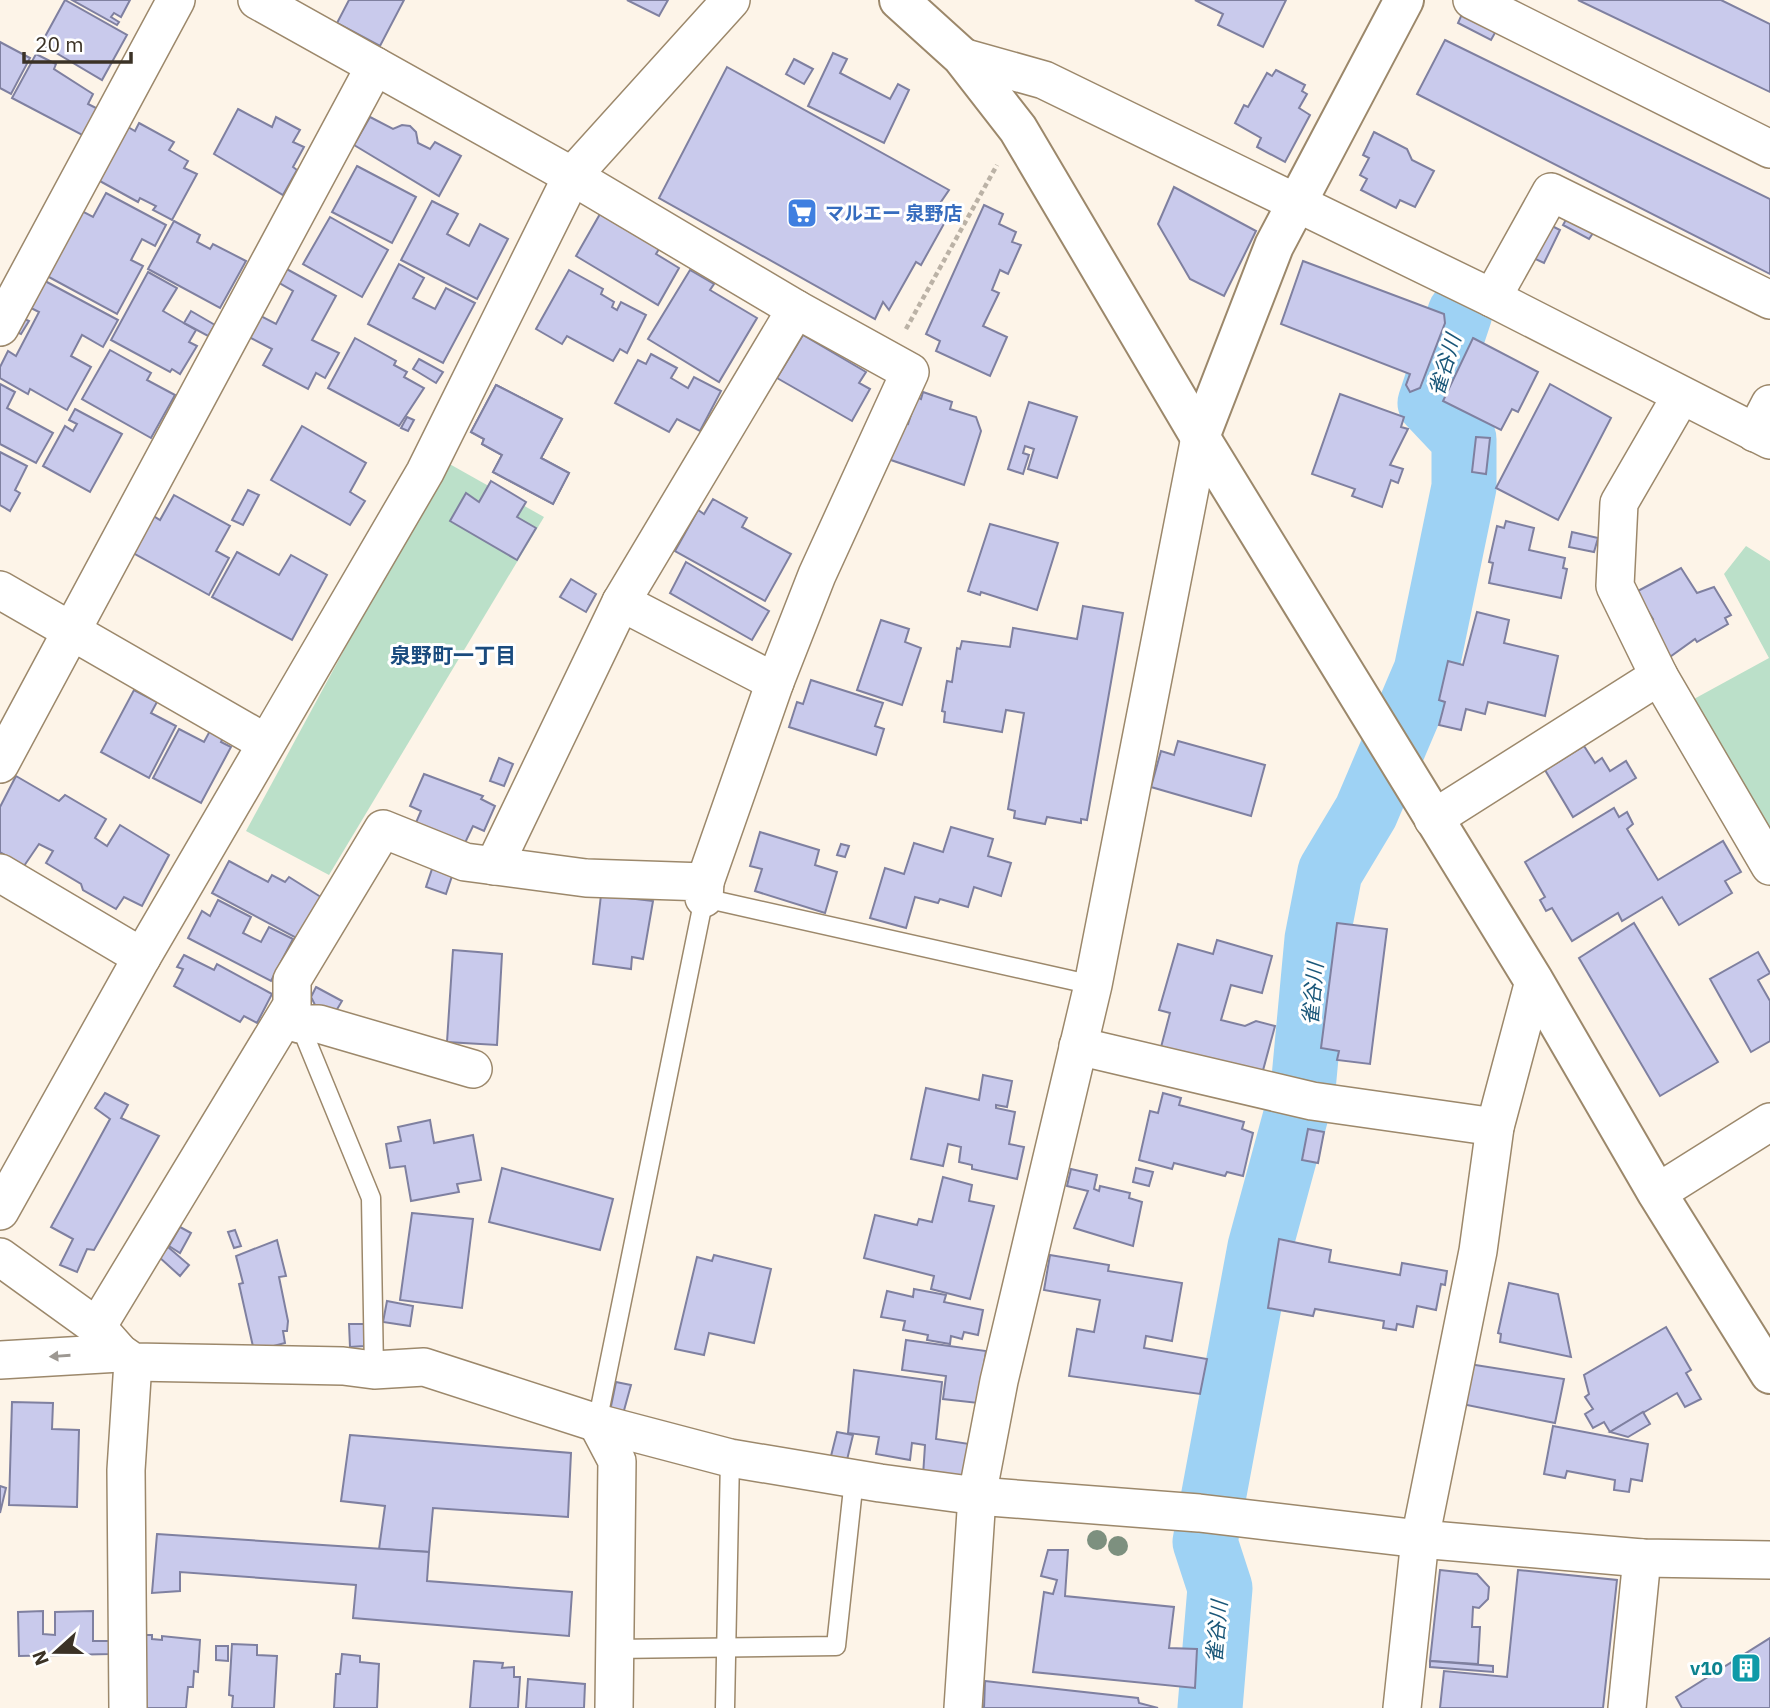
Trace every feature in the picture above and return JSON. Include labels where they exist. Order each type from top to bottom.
[{"type":"street","points":[[0,327],[176,0]]},
{"type":"street","points":[[128,1708],[126,1470],[117,1347],[295,1014],[292,980],[383,829],[466,862],[705,890],[775,682],[817,575],[910,372],[796,309],[572,176],[257,0]]},
{"type":"street","points":[[0,1211],[142,957],[425,472],[572,176],[731,0]]},
{"type":"street","points":[[899,0],[962,57],[1018,129],[1200,438],[1534,981],[1657,1194],[1770,1374]]},
{"type":"street","points":[[962,1708],[977,1496],[999,1381],[1093,985],[1200,438],[1274,246],[1404,0]]},
{"type":"street","points":[[1472,0],[1770,149]]},
{"type":"street","points":[[962,57],[1044,80],[1492,298],[1681,396],[1765,426]]},
{"type":"street","points":[[0,764],[375,66]]},
{"type":"street","points":[[1492,298],[1551,192],[1770,300]]},
{"type":"street","points":[[494,866],[621,601],[796,309]]},
{"type":"street","points":[[1681,396],[1619,503],[1615,586],[1659,676],[1769,864]]},
{"type":"street","points":[[0,590],[266,743]]},
{"type":"street","points":[[621,601],[775,682]]},
{"type":"street","points":[[1433,819],[1659,676]]},
{"type":"street","points":[[0,873],[142,957]]},
{"type":"street","points":[[1402,1708],[1420,1539],[1478,1251],[1495,1127],[1534,981]]},
{"type":"street","points":[[295,1014],[319,1024],[473,1069]]},
{"type":"street","points":[[1078,1046],[1298,1098],[1495,1127]]},
{"type":"street","points":[[1657,1194],[1770,1122]]},
{"type":"street","points":[[0,1257],[117,1347]]},
{"type":"street","points":[[0,1360],[117,1347],[374,1370],[424,1367],[597,1423],[730,1458],[855,1479],[977,1496],[1215,1515],[1420,1539],[1642,1558],[1770,1560]]},
{"type":"street","points":[[597,1423],[617,1461],[614,1708]]},
{"type":"street","points":[[1642,1558],[1628,1690],[1652,1708]]},
{"type":"lane","points":[[597,1423],[705,890],[1093,985]]},
{"type":"lane","points":[[295,1014],[372,1198],[374,1370]]},
{"type":"lane","points":[[725,1708],[730,1458]]},
{"type":"lane","points":[[615,1649],[836,1646],[855,1479]]},
{"type":"path","points":[[888,360],[1018,129]]},
{"type":"green space","points":[[446,462],[544,517],[329,875],[246,831]]},
{"type":"green space","points":[[1746,546],[1770,561],[1770,832],[1694,699],[1769,658],[1724,574]]},
{"type":"building","points":[[65,0],[127,35],[102,80],[41,44]]},
{"type":"building","points":[[72,0],[130,0],[121,17],[114,13],[111,17],[119,22],[117,25]]},
{"type":"building","points":[[349,0],[404,0],[380,46],[337,23]]},
{"type":"building","points":[[627,0],[668,0],[659,16]]},
{"type":"building","points":[[1195,0],[1286,0],[1263,47],[1218,25],[1223,14]]},
{"type":"building","points":[[1578,0],[1721,0],[1770,24],[1770,92]]},
{"type":"building","points":[[1462,14],[1496,31],[1491,40],[1458,23]]},
{"type":"building","points":[[1445,40],[1770,199],[1770,274],[1417,94]]},
{"type":"building","points":[[0,42],[30,58],[11,94],[0,88]]},
{"type":"building","points":[[833,53],[847,59],[840,73],[890,99],[898,84],[909,90],[884,143],[808,106]]},
{"type":"building","points":[[36,54],[56,64],[54,69],[93,94],[88,104],[100,110],[86,137],[12,98]]},
{"type":"building","points":[[794,59],[813,69],[804,84],[786,74]]},
{"type":"building","points":[[727,67],[949,190],[932,215],[945,222],[921,265],[916,262],[889,310],[883,302],[875,319],[659,198]]},
{"type":"building","points":[[1276,70],[1305,85],[1302,91],[1307,94],[1299,108],[1310,115],[1285,162],[1257,147],[1261,138],[1235,123],[1244,105],[1248,107],[1267,73],[1272,76]]},
{"type":"building","points":[[238,109],[272,127],[276,117],[300,130],[293,142],[304,147],[293,167],[297,170],[283,195],[214,154]]},
{"type":"building","points":[[370,117],[393,129],[402,125],[410,126],[416,132],[418,143],[430,149],[435,142],[461,156],[439,196],[354,145]]},
{"type":"building","points":[[139,123],[174,142],[169,150],[188,161],[184,168],[197,174],[172,220],[153,210],[156,206],[140,198],[138,202],[98,180],[128,127],[135,131]]},
{"type":"building","points":[[1374,132],[1407,149],[1412,160],[1434,171],[1415,207],[1400,200],[1396,208],[1361,190],[1367,179],[1360,175],[1369,158],[1363,155]]},
{"type":"building","points":[[357,166],[416,197],[392,243],[332,212]]},
{"type":"building","points":[[1174,187],[1256,231],[1224,296],[1190,279],[1158,224]]},
{"type":"building","points":[[106,193],[166,225],[155,246],[142,239],[131,260],[143,266],[117,314],[47,276],[82,211],[93,217]]},
{"type":"building","points":[[432,201],[458,214],[447,234],[469,246],[480,224],[508,239],[477,299],[401,260]]},
{"type":"building","points":[[984,205],[1003,214],[999,224],[1016,232],[1012,242],[1021,245],[1008,274],[1000,270],[992,290],[999,293],[983,326],[1007,337],[990,376],[936,351],[940,341],[926,334]]},
{"type":"building","points":[[600,214],[659,249],[656,254],[679,268],[658,305],[576,256]]},
{"type":"building","points":[[1568,216],[1595,230],[1589,239],[1563,225]]},
{"type":"building","points":[[330,217],[388,250],[362,297],[303,264]]},
{"type":"building","points":[[174,221],[200,235],[197,242],[210,249],[213,244],[246,261],[220,308],[148,269]]},
{"type":"building","points":[[1548,224],[1560,230],[1544,263],[1531,257]]},
{"type":"building","points":[[1303,261],[1444,314],[1445,323],[1420,388],[1410,392],[1406,385],[1410,374],[1281,324]]},
{"type":"building","points":[[399,264],[424,278],[413,298],[435,309],[446,288],[475,303],[443,363],[368,324]]},
{"type":"building","points":[[283,267],[336,296],[312,340],[339,353],[325,378],[316,373],[308,389],[263,365],[272,349],[247,336],[259,315],[276,324],[293,291],[276,281]]},
{"type":"building","points":[[569,270],[603,289],[601,294],[614,302],[612,307],[617,310],[621,302],[646,315],[627,353],[620,349],[613,361],[567,336],[562,344],[536,329]]},
{"type":"building","points":[[690,270],[714,284],[710,290],[757,318],[719,382],[648,339]]},
{"type":"building","points":[[148,272],[177,288],[163,311],[196,330],[189,342],[197,346],[180,374],[172,369],[170,372],[111,340]]},
{"type":"building","points":[[45,281],[118,320],[103,347],[82,335],[71,356],[91,367],[67,410],[30,389],[28,394],[0,378],[0,367],[8,351],[16,356],[39,312],[29,307]]},
{"type":"building","points":[[191,311],[215,325],[208,336],[184,323]]},
{"type":"building","points":[[22,318],[29,321],[21,334],[14,331]]},
{"type":"building","points":[[803,335],[866,372],[859,383],[870,389],[852,421],[777,378]]},
{"type":"building","points":[[355,338],[396,361],[394,365],[407,372],[404,377],[424,388],[399,426],[328,388]]},
{"type":"building","points":[[1473,338],[1538,372],[1518,412],[1512,409],[1501,430],[1443,401]]},
{"type":"building","points":[[110,350],[151,373],[147,380],[175,395],[151,438],[82,399]]},
{"type":"building","points":[[651,354],[677,368],[671,378],[688,388],[694,377],[721,391],[700,431],[677,419],[669,432],[615,403],[638,360],[646,364]]},
{"type":"building","points":[[419,359],[443,372],[436,383],[413,369]]},
{"type":"building","points":[[0,384],[15,392],[7,408],[53,433],[36,463],[0,444]]},
{"type":"building","points":[[1550,384],[1611,418],[1558,520],[1496,488]]},
{"type":"building","points":[[496,385],[562,419],[541,458],[569,473],[553,504],[493,472],[502,455],[482,444],[484,439],[471,432]]},
{"type":"building","points":[[496,385],[562,419],[541,458],[569,473],[553,504],[493,472],[502,455],[482,444],[484,439],[471,432]]},
{"type":"building","points":[[923,392],[952,402],[950,409],[976,417],[981,431],[964,485],[888,459],[900,421],[908,424],[917,397],[921,399]]},
{"type":"building","points":[[1340,394],[1404,417],[1401,427],[1408,429],[1390,465],[1403,469],[1398,483],[1391,480],[1382,507],[1352,496],[1355,489],[1312,474]]},
{"type":"building","points":[[1029,402],[1077,417],[1057,478],[1028,469],[1034,449],[1025,446],[1023,453],[1029,455],[1023,474],[1008,469]]},
{"type":"building","points":[[75,409],[122,434],[90,492],[43,466],[65,426],[73,431],[77,424],[69,420]]},
{"type":"building","points":[[407,417],[414,420],[408,431],[401,428]]},
{"type":"building","points":[[302,426],[366,463],[350,492],[365,501],[350,525],[271,480]]},
{"type":"building","points":[[1476,437],[1490,438],[1486,474],[1472,472]]},
{"type":"building","points":[[0,452],[27,466],[15,490],[20,493],[10,511],[0,505]]},
{"type":"building","points":[[491,481],[526,502],[517,517],[536,528],[517,560],[450,521],[466,493],[479,502]]},
{"type":"building","points":[[248,490],[259,495],[243,525],[232,520]]},
{"type":"building","points":[[174,495],[230,526],[216,551],[229,558],[209,595],[126,549],[147,512],[160,520]]},
{"type":"building","points":[[713,499],[747,518],[742,527],[791,554],[765,601],[675,551],[698,510],[704,514]]},
{"type":"building","points":[[1506,521],[1534,528],[1529,550],[1565,558],[1563,568],[1567,569],[1561,598],[1489,583],[1493,563],[1489,562],[1497,526],[1504,528]]},
{"type":"building","points":[[990,524],[1058,543],[1037,610],[981,592],[980,595],[968,591]]},
{"type":"building","points":[[1572,532],[1598,538],[1594,552],[1569,547]]},
{"type":"building","points":[[237,552],[279,575],[291,555],[327,575],[292,640],[212,597]]},
{"type":"building","points":[[686,562],[769,611],[752,640],[670,593]]},
{"type":"building","points":[[1681,568],[1697,593],[1714,587],[1731,615],[1725,618],[1728,624],[1697,642],[1695,639],[1667,659],[1645,623],[1653,619],[1636,592]]},
{"type":"building","points":[[571,579],[596,594],[586,612],[560,597]]},
{"type":"building","points":[[1083,606],[1123,613],[1087,820],[1081,819],[1081,823],[1047,817],[1045,824],[1014,818],[1015,811],[1008,809],[1024,713],[1006,710],[1002,732],[944,722],[945,712],[942,711],[947,681],[952,682],[957,648],[960,649],[962,641],[1010,647],[1013,628],[1077,639]]},
{"type":"building","points":[[1477,612],[1509,620],[1504,643],[1558,656],[1545,716],[1488,702],[1485,714],[1466,709],[1461,730],[1439,725],[1445,702],[1439,700],[1448,661],[1463,665]]},
{"type":"building","points":[[881,620],[909,629],[905,642],[921,648],[902,705],[857,690]]},
{"type":"building","points":[[811,680],[883,703],[875,726],[884,729],[876,755],[789,727],[797,702],[803,704]]},
{"type":"building","points":[[134,690],[157,702],[151,713],[176,726],[149,778],[101,752]]},
{"type":"building","points":[[179,729],[204,742],[211,729],[224,736],[221,742],[231,747],[201,803],[153,778]]},
{"type":"building","points":[[1178,741],[1265,765],[1251,816],[1151,787],[1161,751],[1174,755]]},
{"type":"building","points":[[1584,746],[1595,763],[1602,758],[1610,771],[1626,761],[1636,778],[1573,817],[1545,770]]},
{"type":"building","points":[[499,758],[513,764],[504,786],[490,781]]},
{"type":"building","points":[[424,774],[483,796],[481,799],[495,806],[484,831],[473,826],[464,845],[415,825],[421,811],[410,806]]},
{"type":"building","points":[[16,776],[59,801],[65,795],[106,819],[95,838],[107,846],[120,825],[169,855],[142,906],[124,897],[116,909],[83,890],[81,884],[46,863],[53,851],[39,844],[24,866],[0,852],[0,807]]},
{"type":"building","points":[[1614,808],[1619,817],[1627,812],[1633,824],[1627,829],[1658,880],[1723,841],[1741,872],[1725,881],[1732,893],[1679,925],[1662,897],[1622,921],[1618,913],[1572,941],[1552,908],[1546,911],[1540,900],[1545,897],[1525,862]]},
{"type":"building","points":[[951,827],[993,839],[988,856],[1011,863],[1001,896],[974,887],[968,907],[940,899],[938,903],[915,897],[906,928],[870,918],[885,868],[904,874],[914,843],[943,852]]},
{"type":"building","points":[[760,832],[819,850],[815,865],[837,872],[825,913],[755,891],[762,869],[750,866]]},
{"type":"building","points":[[841,844],[849,846],[845,857],[837,855]]},
{"type":"building","points":[[229,861],[268,882],[272,875],[285,882],[289,877],[324,899],[302,941],[212,893]]},
{"type":"building","points":[[434,863],[454,870],[446,894],[426,887]]},
{"type":"building","points":[[601,895],[653,901],[643,959],[632,957],[631,969],[593,964]]},
{"type":"building","points":[[218,900],[251,917],[243,933],[261,942],[269,927],[293,939],[271,981],[188,938],[202,911],[210,916]]},
{"type":"building","points":[[1337,923],[1387,929],[1370,1064],[1337,1060],[1339,1051],[1321,1048]]},
{"type":"building","points":[[1634,923],[1718,1062],[1660,1096],[1579,958]]},
{"type":"building","points":[[1217,940],[1272,956],[1262,993],[1231,985],[1221,1020],[1245,1026],[1256,1021],[1275,1026],[1262,1074],[1160,1051],[1170,1013],[1159,1010],[1178,944],[1213,954]]},
{"type":"building","points":[[453,950],[502,954],[497,1045],[447,1042]]},
{"type":"building","points":[[1758,952],[1770,973],[1758,980],[1770,1001],[1770,1041],[1751,1052],[1710,979]]},
{"type":"building","points":[[184,955],[214,970],[217,964],[272,994],[257,1023],[244,1016],[240,1022],[174,986],[183,969],[177,967]]},
{"type":"building","points":[[316,987],[342,1001],[336,1011],[315,1005],[311,997]]},
{"type":"building","points":[[983,1075],[1012,1081],[1007,1107],[996,1105],[996,1108],[1015,1112],[1009,1144],[1024,1147],[1017,1179],[972,1169],[972,1165],[959,1162],[961,1147],[948,1144],[943,1166],[911,1159],[926,1088],[979,1100]]},
{"type":"building","points":[[105,1093],[128,1105],[121,1118],[159,1136],[94,1250],[87,1249],[77,1272],[60,1265],[73,1239],[51,1227],[110,1119],[95,1108]]},
{"type":"building","points":[[1163,1093],[1181,1098],[1179,1105],[1244,1122],[1242,1129],[1253,1133],[1243,1176],[1227,1172],[1225,1176],[1174,1163],[1172,1169],[1139,1160],[1150,1111],[1158,1113]]},
{"type":"building","points":[[430,1120],[434,1143],[473,1135],[481,1180],[457,1184],[459,1192],[411,1201],[405,1166],[390,1168],[386,1144],[401,1141],[398,1127]]},
{"type":"building","points":[[1308,1129],[1324,1132],[1318,1163],[1302,1160]]},
{"type":"building","points":[[502,1168],[613,1199],[600,1250],[489,1222]]},
{"type":"building","points":[[1136,1168],[1153,1172],[1149,1186],[1133,1182]]},
{"type":"building","points":[[1071,1169],[1097,1175],[1094,1189],[1099,1191],[1100,1186],[1130,1193],[1129,1198],[1142,1202],[1133,1246],[1074,1228],[1088,1191],[1067,1186]]},
{"type":"building","points":[[943,1177],[972,1185],[969,1201],[994,1206],[970,1299],[931,1289],[934,1276],[864,1258],[875,1215],[917,1225],[919,1219],[932,1222]]},
{"type":"building","points":[[412,1213],[473,1219],[462,1308],[400,1300]]},
{"type":"building","points":[[180,1227],[191,1233],[180,1253],[169,1246]]},
{"type":"building","points":[[235,1230],[241,1246],[234,1248],[228,1232]]},
{"type":"building","points":[[1279,1239],[1331,1250],[1329,1262],[1400,1275],[1402,1263],[1447,1271],[1445,1285],[1441,1284],[1436,1310],[1417,1306],[1413,1327],[1397,1324],[1396,1330],[1383,1328],[1384,1321],[1315,1309],[1313,1316],[1268,1308]]},
{"type":"building","points":[[277,1240],[286,1276],[279,1277],[288,1321],[287,1331],[283,1331],[285,1343],[254,1351],[239,1284],[243,1283],[236,1256]]},
{"type":"building","points":[[168,1247],[189,1265],[180,1276],[159,1257]]},
{"type":"building","points":[[714,1255],[771,1269],[754,1343],[709,1333],[704,1355],[675,1349],[697,1257],[712,1261]]},
{"type":"building","points":[[1050,1255],[1109,1265],[1108,1271],[1182,1283],[1172,1341],[1146,1336],[1144,1348],[1207,1359],[1200,1394],[1069,1376],[1077,1329],[1094,1332],[1100,1300],[1044,1290]]},
{"type":"building","points":[[1509,1283],[1558,1294],[1571,1357],[1500,1342],[1501,1334],[1498,1333]]},
{"type":"building","points":[[914,1289],[946,1295],[944,1302],[983,1310],[978,1335],[964,1332],[962,1339],[951,1336],[950,1344],[927,1340],[928,1335],[903,1330],[905,1321],[881,1317],[887,1291],[913,1297]]},
{"type":"building","points":[[387,1301],[413,1306],[410,1326],[383,1322]]},
{"type":"building","points":[[349,1324],[364,1324],[364,1346],[350,1347]]},
{"type":"building","points":[[1666,1327],[1691,1370],[1686,1373],[1701,1399],[1685,1407],[1677,1393],[1610,1432],[1604,1422],[1593,1428],[1585,1414],[1593,1409],[1585,1397],[1589,1394],[1584,1375]]},
{"type":"building","points":[[906,1340],[986,1351],[978,1403],[943,1399],[946,1376],[902,1370]]},
{"type":"building","points":[[1469,1364],[1564,1379],[1555,1423],[1462,1404]]},
{"type":"building","points":[[854,1370],[942,1382],[936,1439],[976,1445],[971,1474],[959,1481],[923,1476],[925,1445],[912,1443],[910,1460],[876,1454],[879,1437],[848,1433]]},
{"type":"building","points":[[616,1382],[631,1385],[623,1414],[610,1411]]},
{"type":"building","points":[[12,1402],[53,1403],[52,1429],[79,1430],[77,1507],[9,1505]]},
{"type":"building","points":[[1643,1412],[1650,1424],[1628,1437],[1610,1432]]},
{"type":"building","points":[[1553,1426],[1648,1444],[1642,1481],[1631,1479],[1629,1492],[1614,1490],[1615,1480],[1567,1471],[1565,1478],[1544,1474]]},
{"type":"building","points":[[837,1432],[853,1435],[846,1464],[830,1460]]},
{"type":"building","points":[[350,1435],[571,1453],[568,1517],[433,1508],[429,1552],[379,1549],[385,1506],[341,1501]]},
{"type":"building","points":[[0,1486],[6,1488],[0,1513]]},
{"type":"building","points":[[157,1534],[429,1552],[427,1581],[572,1592],[569,1636],[353,1618],[356,1585],[180,1572],[180,1591],[152,1593]]},
{"type":"building","points":[[1048,1550],[1068,1550],[1065,1596],[1174,1607],[1169,1648],[1197,1649],[1195,1688],[1033,1672],[1044,1592],[1053,1594],[1057,1580],[1041,1576]]},
{"type":"building","points":[[1440,1570],[1477,1574],[1489,1587],[1488,1599],[1479,1608],[1473,1607],[1472,1627],[1480,1627],[1478,1664],[1430,1661]]},
{"type":"building","points":[[1518,1570],[1617,1580],[1603,1708],[1440,1708],[1444,1671],[1507,1677]]},
{"type":"building","points":[[43,1611],[43,1634],[55,1635],[55,1612],[93,1611],[93,1641],[110,1641],[110,1654],[19,1656],[18,1612]]},
{"type":"building","points":[[140,1635],[152,1635],[152,1639],[162,1640],[162,1636],[200,1640],[198,1672],[194,1671],[193,1687],[188,1687],[186,1708],[142,1708]]},
{"type":"building","name":"v10","points":[[1770,1638],[1770,1708],[1682,1708],[1676,1697]]},
{"type":"building","points":[[232,1644],[257,1645],[257,1655],[277,1656],[274,1708],[232,1708],[233,1696],[229,1695]]},
{"type":"building","points":[[216,1646],[228,1646],[228,1661],[216,1660]]},
{"type":"building","points":[[342,1654],[360,1656],[360,1662],[379,1664],[377,1708],[334,1708],[336,1674],[340,1674]]},
{"type":"building","points":[[474,1661],[503,1663],[502,1668],[514,1667],[514,1677],[520,1677],[518,1708],[470,1708]]},
{"type":"building","points":[[1430,1661],[1493,1666],[1493,1672],[1430,1667]]},
{"type":"building","points":[[528,1679],[585,1684],[584,1708],[526,1708]]},
{"type":"building","points":[[985,1681],[1138,1698],[1139,1703],[1158,1708],[984,1708]]},
{"type":"waterway","name":"雀谷川","points":[[1210,1708],[1220,1588],[1205,1542],[1260,1247],[1303,1089],[1317,939],[1330,872],[1366,812],[1426,671],[1464,487],[1464,439],[1430,403],[1460,313]]},
{"type":"place","name":"マルエー 泉野店","points":[[802,213]]},
{"type":"place","name":"v10","points":[[1746,1668]]},
{"type":"district","name":"泉野町一丁目","points":[[453,655]]}]
